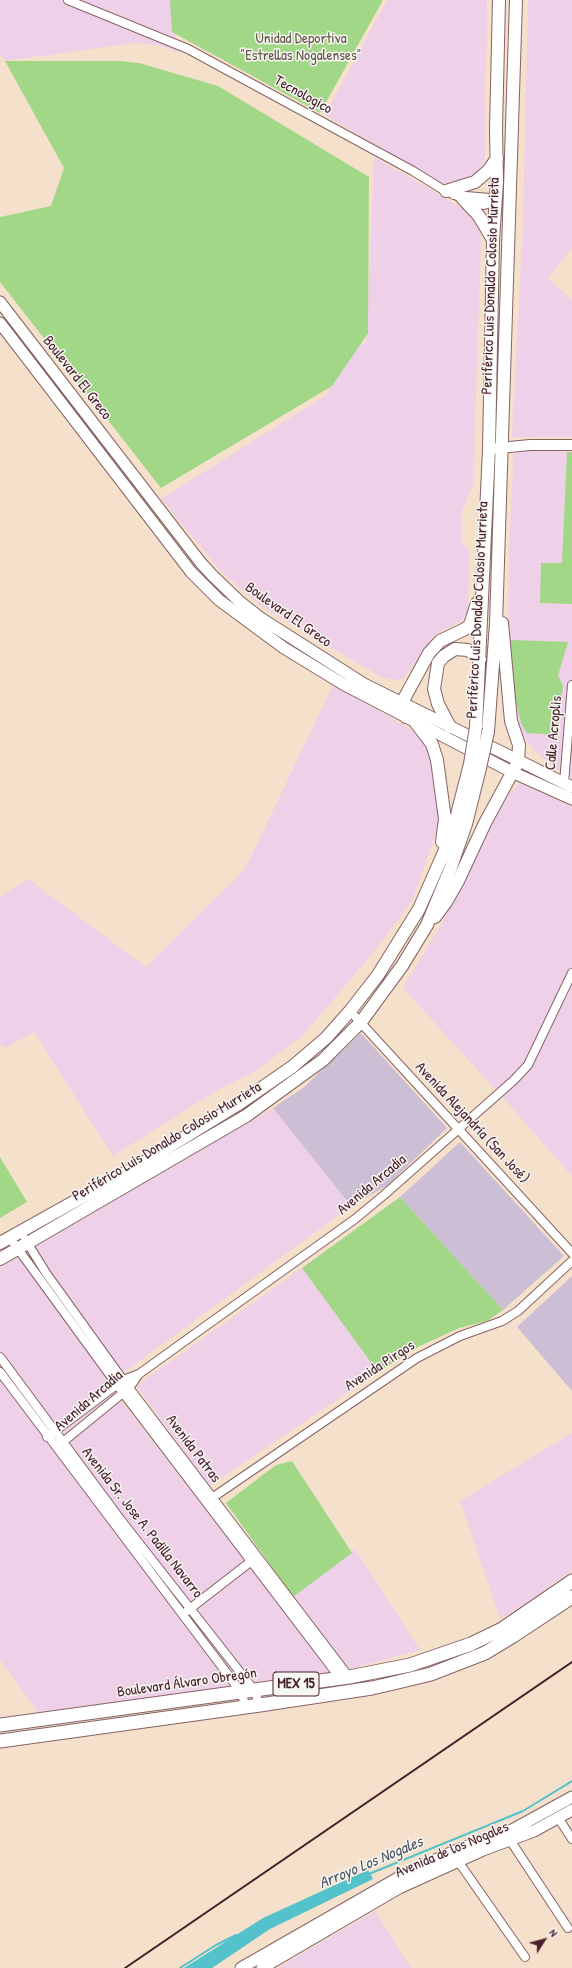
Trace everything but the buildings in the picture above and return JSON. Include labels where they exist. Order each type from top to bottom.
[{"type":"highway","name":"Boulevard Álvaro Obregón","points":[[0,1725],[345,1677],[410,1665],[471,1644],[502,1629],[572,1581]]},
{"type":"highway","name":"MEX 15","points":[[0,1741],[372,1688],[431,1674],[485,1653],[572,1597]]},
{"type":"highway","points":[[67,1732],[89,1724],[108,1710],[130,1719],[146,1721]]},
{"type":"main road","name":"Periférico Luis Donaldo Colosio Murrieta","points":[[0,1259],[22,1241],[136,1167],[237,1105],[292,1067],[326,1038],[350,1011],[378,975],[419,909],[452,834],[488,732],[497,607],[493,241],[499,0]]},
{"type":"main road","name":"Periférico Luis Donaldo Colosio Murrieta","points":[[5,1241],[22,1241],[246,1116],[323,1060],[361,1022],[402,966],[427,925],[451,867],[463,832],[475,766],[483,582],[495,449],[507,248],[516,0]]},
{"type":"main road","points":[[493,241],[479,216],[454,195],[475,182],[489,170],[496,158]]},
{"type":"main road","points":[[507,248],[501,239],[500,216],[495,202],[506,171],[511,162]]},
{"type":"main road","name":"Boulevard El Greco","points":[[0,302],[201,563],[226,589],[262,619],[364,684],[450,727],[572,799]]},
{"type":"main road","name":"Boulevard El Greco","points":[[0,324],[191,572],[219,600],[255,628],[319,670],[411,720],[516,767],[568,785]]},
{"type":"main road","points":[[83,430],[93,423]]},
{"type":"main road","points":[[432,880],[445,829],[437,760],[432,744],[411,720],[402,704],[434,646],[470,625],[483,582]]},
{"type":"main road","points":[[427,925],[446,902],[458,881],[485,823],[516,767],[519,745],[511,722],[503,628],[497,607]]},
{"type":"main road","points":[[450,727],[438,704],[434,689],[438,663],[444,656],[455,649],[468,650],[480,659]]},
{"type":"main road","name":"Avenida de los Nogales","points":[[241,1968],[405,1874],[457,1850],[512,1830],[572,1797]]},
{"type":"main road","name":"Avenida de los Nogales","points":[[262,1968],[399,1888],[559,1818],[572,1810]]},
{"type":"street","name":"Tecnologico","points":[[68,0],[188,49],[413,170],[454,195],[485,198],[495,202]]},
{"type":"street","points":[[495,449],[530,445],[572,445]]},
{"type":"street","name":"Calle Acroplis","points":[[568,785],[572,685]]},
{"type":"street","name":"Avenida Arcadia","points":[[51,1434],[120,1382],[139,1374],[355,1219],[514,1080],[528,1065],[572,973]]},
{"type":"street","name":"Avenida Alejandría (San José)","points":[[350,1011],[572,1253]]},
{"type":"street","name":"Avenida Patras","points":[[22,1241],[120,1382],[209,1500],[250,1562],[345,1677]]},
{"type":"street","name":"Avenida Pirgos","points":[[209,1500],[418,1358],[460,1336],[502,1321],[518,1311],[572,1261]]},
{"type":"street","name":"Avenida Sr. Jose A. Padilla Navarro","points":[[0,1358],[51,1434],[182,1614],[241,1692],[246,1707]]},
{"type":"street","name":"Avenida Sr. Jose A. Padilla Navarro","points":[[0,1372],[51,1434]]},
{"type":"street","name":"Avenida Arcadia","points":[[59,1445],[126,1390],[139,1374]]},
{"type":"street","name":"Avenida Sr. Jose A. Padilla Navarro","points":[[59,1445],[254,1690],[260,1705]]},
{"type":"street","name":"Avenida Patras","points":[[209,1500],[258,1556],[345,1677]]},
{"type":"street","points":[[182,1614],[258,1556]]},
{"type":"street","points":[[559,1818],[572,1839]]},
{"type":"street","points":[[510,1840],[568,1928]]},
{"type":"street","points":[[458,1861],[525,1957]]},
{"type":"shaded area","points":[[0,0],[170,0],[178,52],[158,45],[135,43],[5,61],[0,55]]},
{"type":"shaded area","points":[[387,0],[487,0],[485,162],[475,174],[458,183],[443,185],[325,115]]},
{"type":"shaded area","points":[[528,0],[572,0],[572,248],[548,278],[572,300],[572,437],[512,437],[523,222]]},
{"type":"shaded area","points":[[374,157],[469,212],[478,221],[481,240],[473,485],[461,513],[461,541],[469,551],[468,612],[461,621],[434,635],[404,678],[397,680],[383,678],[259,605],[219,569],[161,499],[328,394],[336,329],[366,345]]},
{"type":"shaded area","points":[[514,450],[572,452],[572,778],[554,767],[536,752],[520,732],[508,644],[509,545]]},
{"type":"shaded area","points":[[333,685],[421,735],[431,758],[440,822],[412,901],[373,953],[302,1036],[256,1071],[216,1091],[113,1156],[34,1032],[5,1048],[0,1044],[0,897],[28,879],[146,967],[245,869]]},
{"type":"shaded area","points":[[520,783],[572,807],[572,1176],[403,988],[442,923],[506,797]]},
{"type":"shaded area","points":[[361,1033],[447,1128],[388,1185],[351,1206],[273,1108],[303,1088]]},
{"type":"shaded area","points":[[273,1108],[351,1206],[108,1384],[279,1605],[355,1549],[420,1650],[330,1674],[38,1712],[0,1660],[0,1267]]},
{"type":"shaded area","points":[[460,1142],[564,1256],[503,1310],[400,1197]]},
{"type":"shaded area","points":[[302,1268],[378,1372],[209,1486],[136,1386]]},
{"type":"shaded area","points":[[572,1276],[572,1391],[517,1327]]},
{"type":"shaded area","points":[[572,1433],[572,1570],[513,1613],[500,1618],[460,1501]]},
{"type":"shaded area","points":[[375,1911],[411,1968],[278,1968]]},
{"type":"green space","name":"Unidad Deportiva \"Estrellas Nogalenses\"","points":[[170,0],[383,0],[320,113],[172,32]]},
{"type":"green space","points":[[5,61],[119,61],[139,63],[218,86],[369,177],[368,333],[332,386],[161,488],[0,282],[0,217],[51,206],[64,168]]},
{"type":"green space","points":[[567,452],[572,452],[572,604],[540,603],[541,563],[562,563]]},
{"type":"green space","points":[[511,640],[568,642],[558,675],[563,686],[557,735],[527,733],[521,723],[511,682]]},
{"type":"green space","points":[[0,1157],[27,1202],[0,1218]]},
{"type":"green space","points":[[400,1197],[503,1310],[487,1321],[459,1328],[420,1346],[378,1372],[302,1268]]},
{"type":"green space","points":[[292,1461],[352,1553],[293,1597],[226,1503],[276,1465]]},
{"type":"water","name":"Arroyo Los Nogales","points":[[368,1870],[373,1879],[270,1929],[212,1968],[184,1968],[263,1918]]},
{"type":"waterway","name":"Arroyo Los Nogales","points":[[369,1874],[523,1811],[572,1781]]},
{"type":"waterway","name":"Arroyo Los Nogales","points":[[180,1968],[216,1945],[236,1935]]},
{"type":"railway","points":[[125,1968],[572,1662]]}]
